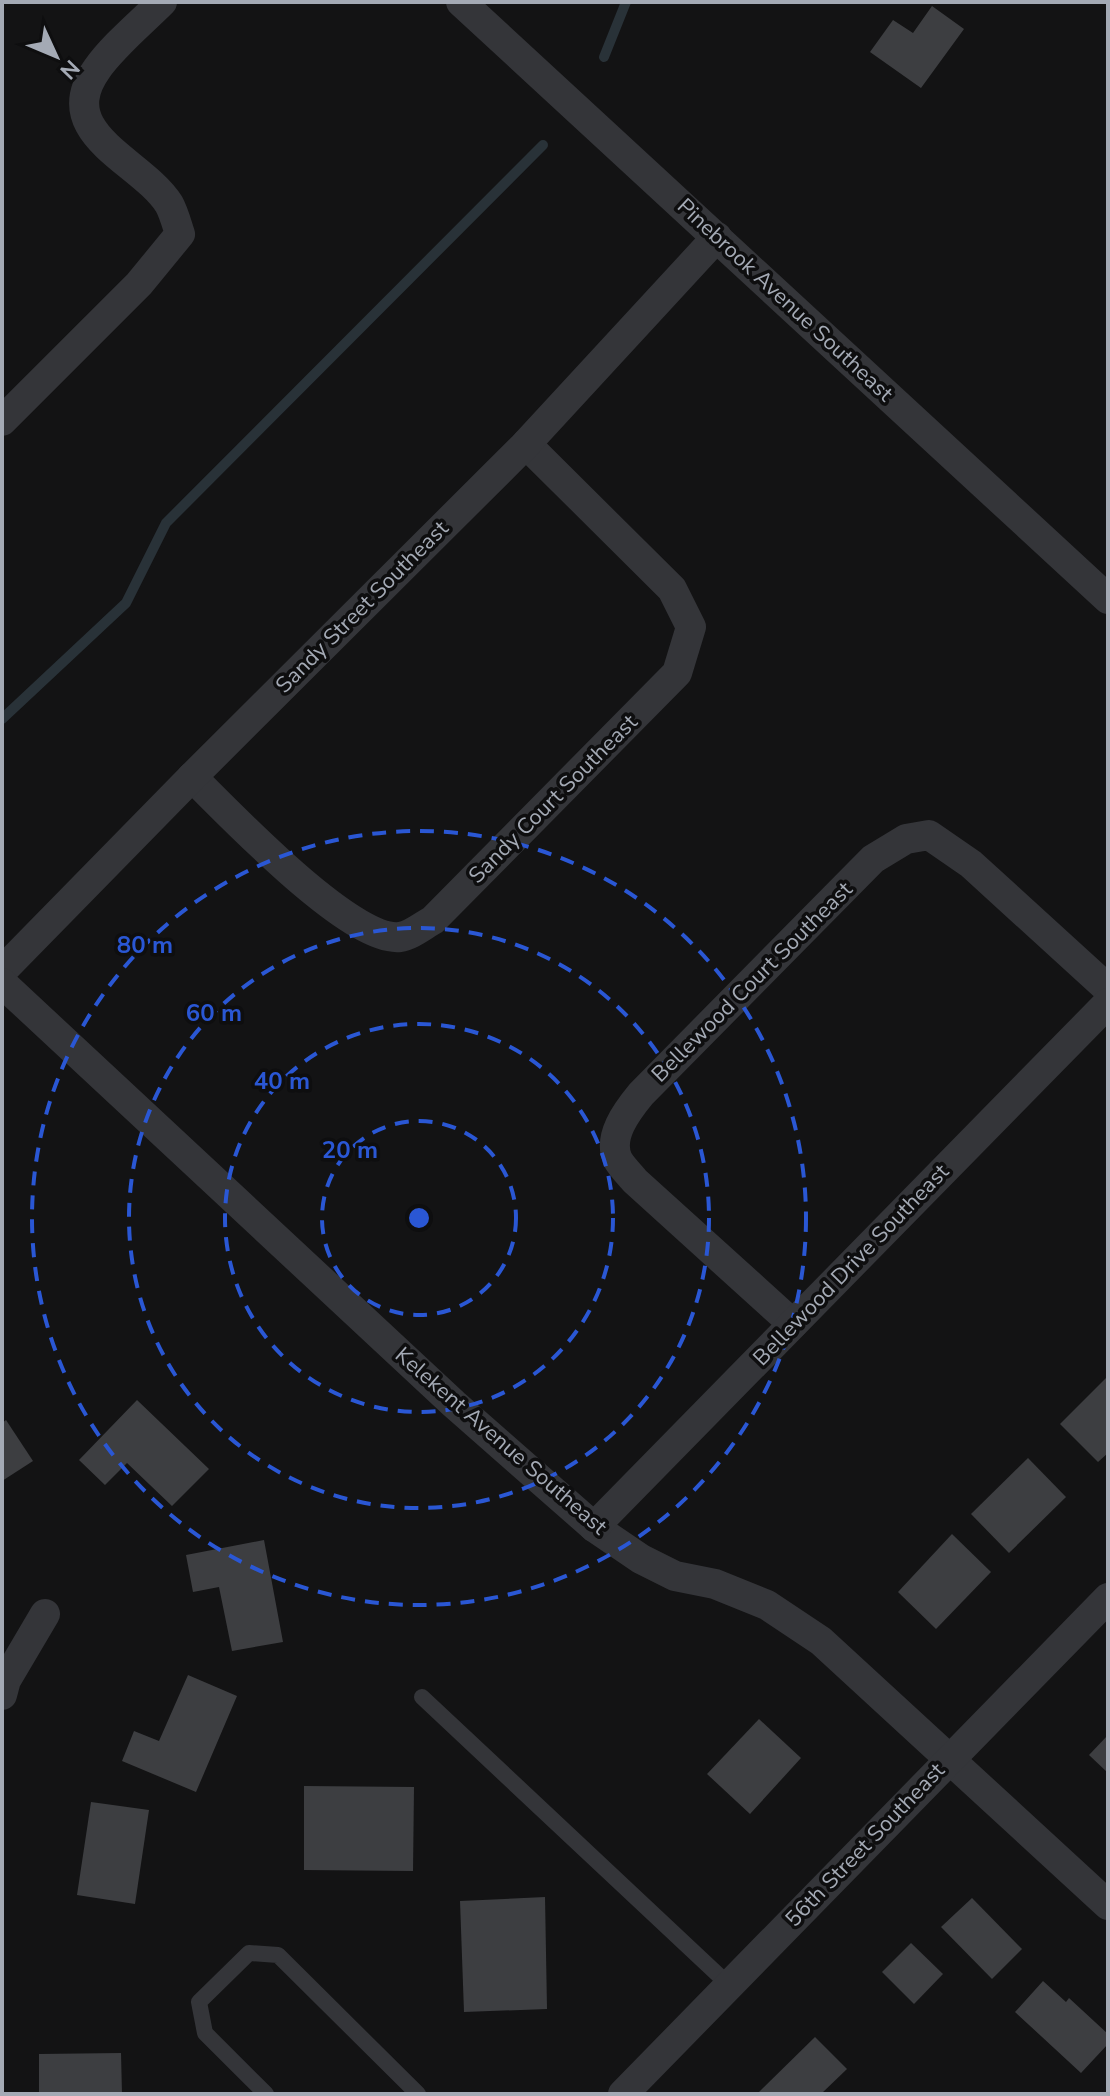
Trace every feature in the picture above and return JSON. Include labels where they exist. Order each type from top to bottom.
[{"type":"street","points":[[2,421],[139,284],[180,234],[169,204],[90,130],[82,101],[96,70],[162,2]]},
{"type":"street","name":"Pinebrook Avenue Southeast","points":[[461,2],[1108,599]]},
{"type":"street","name":"Sandy Street Southeast","points":[[2,971],[526,444],[717,237]]},
{"type":"street","name":"Sandy Court Southeast","points":[[192,777],[299,880],[371,932],[400,937],[433,920],[677,673],[691,627],[672,589],[526,444]]},
{"type":"street","name":"Bellewood Court Southeast","points":[[793,1324],[635,1181],[617,1159],[615,1140],[624,1115],[641,1094],[873,859],[906,839],[929,835],[971,864],[1108,989]]},
{"type":"street","name":"Kelekent Avenue Southeast","points":[[2,983],[454,1404],[594,1527],[641,1559],[675,1576],[715,1584],[767,1605],[821,1641],[1108,1905]]},
{"type":"street","name":"Bellewood Drive Southeast","points":[[594,1527],[1108,1003]]},
{"type":"street","name":"56th Street Southeast","points":[[623,2094],[1108,1598]]},
{"type":"street","points":[[2,1695],[6,1680],[45,1614]]},
{"type":"lane","points":[[422,1697],[729,1985]]},
{"type":"lane","points":[[266,2094],[205,2033],[199,2002],[249,1953],[278,1955],[418,2094]]},
{"type":"building","points":[[932,6],[964,29],[921,88],[870,52],[893,20],[913,33]]},
{"type":"building","points":[[1108,1376],[1108,1453],[1098,1462],[1060,1424]]},
{"type":"building","points":[[137,1400],[209,1469],[172,1506],[127,1463],[105,1485],[79,1460]]},
{"type":"building","points":[[6,1420],[33,1461],[2,1481],[2,1423]]},
{"type":"building","points":[[1028,1458],[1066,1497],[1009,1553],[971,1514]]},
{"type":"building","points":[[952,1534],[991,1572],[936,1629],[898,1592]]},
{"type":"building","points":[[264,1540],[283,1642],[232,1651],[219,1587],[193,1592],[186,1555]]},
{"type":"building","points":[[188,1675],[237,1696],[196,1792],[122,1761],[134,1731],[159,1741]]},
{"type":"building","points":[[759,1719],[801,1758],[750,1814],[707,1774]]},
{"type":"building","points":[[1108,1735],[1108,1773],[1089,1755]]},
{"type":"building","points":[[304,1786],[414,1787],[413,1871],[304,1870]]},
{"type":"building","points":[[91,1802],[149,1810],[135,1904],[77,1895]]},
{"type":"building","points":[[545,1897],[547,2009],[464,2012],[460,1901]]},
{"type":"building","points":[[972,1898],[1022,1949],[992,1979],[941,1927]]},
{"type":"building","points":[[911,1943],[943,1974],[914,2004],[882,1972]]},
{"type":"building","points":[[1043,1981],[1066,2002],[1069,1998],[1108,2034],[1108,2044],[1081,2073],[1015,2012]]},
{"type":"building","points":[[815,2037],[847,2069],[821,2094],[757,2094]]},
{"type":"building","points":[[121,2053],[122,2094],[39,2094],[39,2054]]},
{"type":"waterway","points":[[604,57],[626,2]]},
{"type":"waterway","points":[[2,719],[126,603],[166,523],[543,145]]}]
